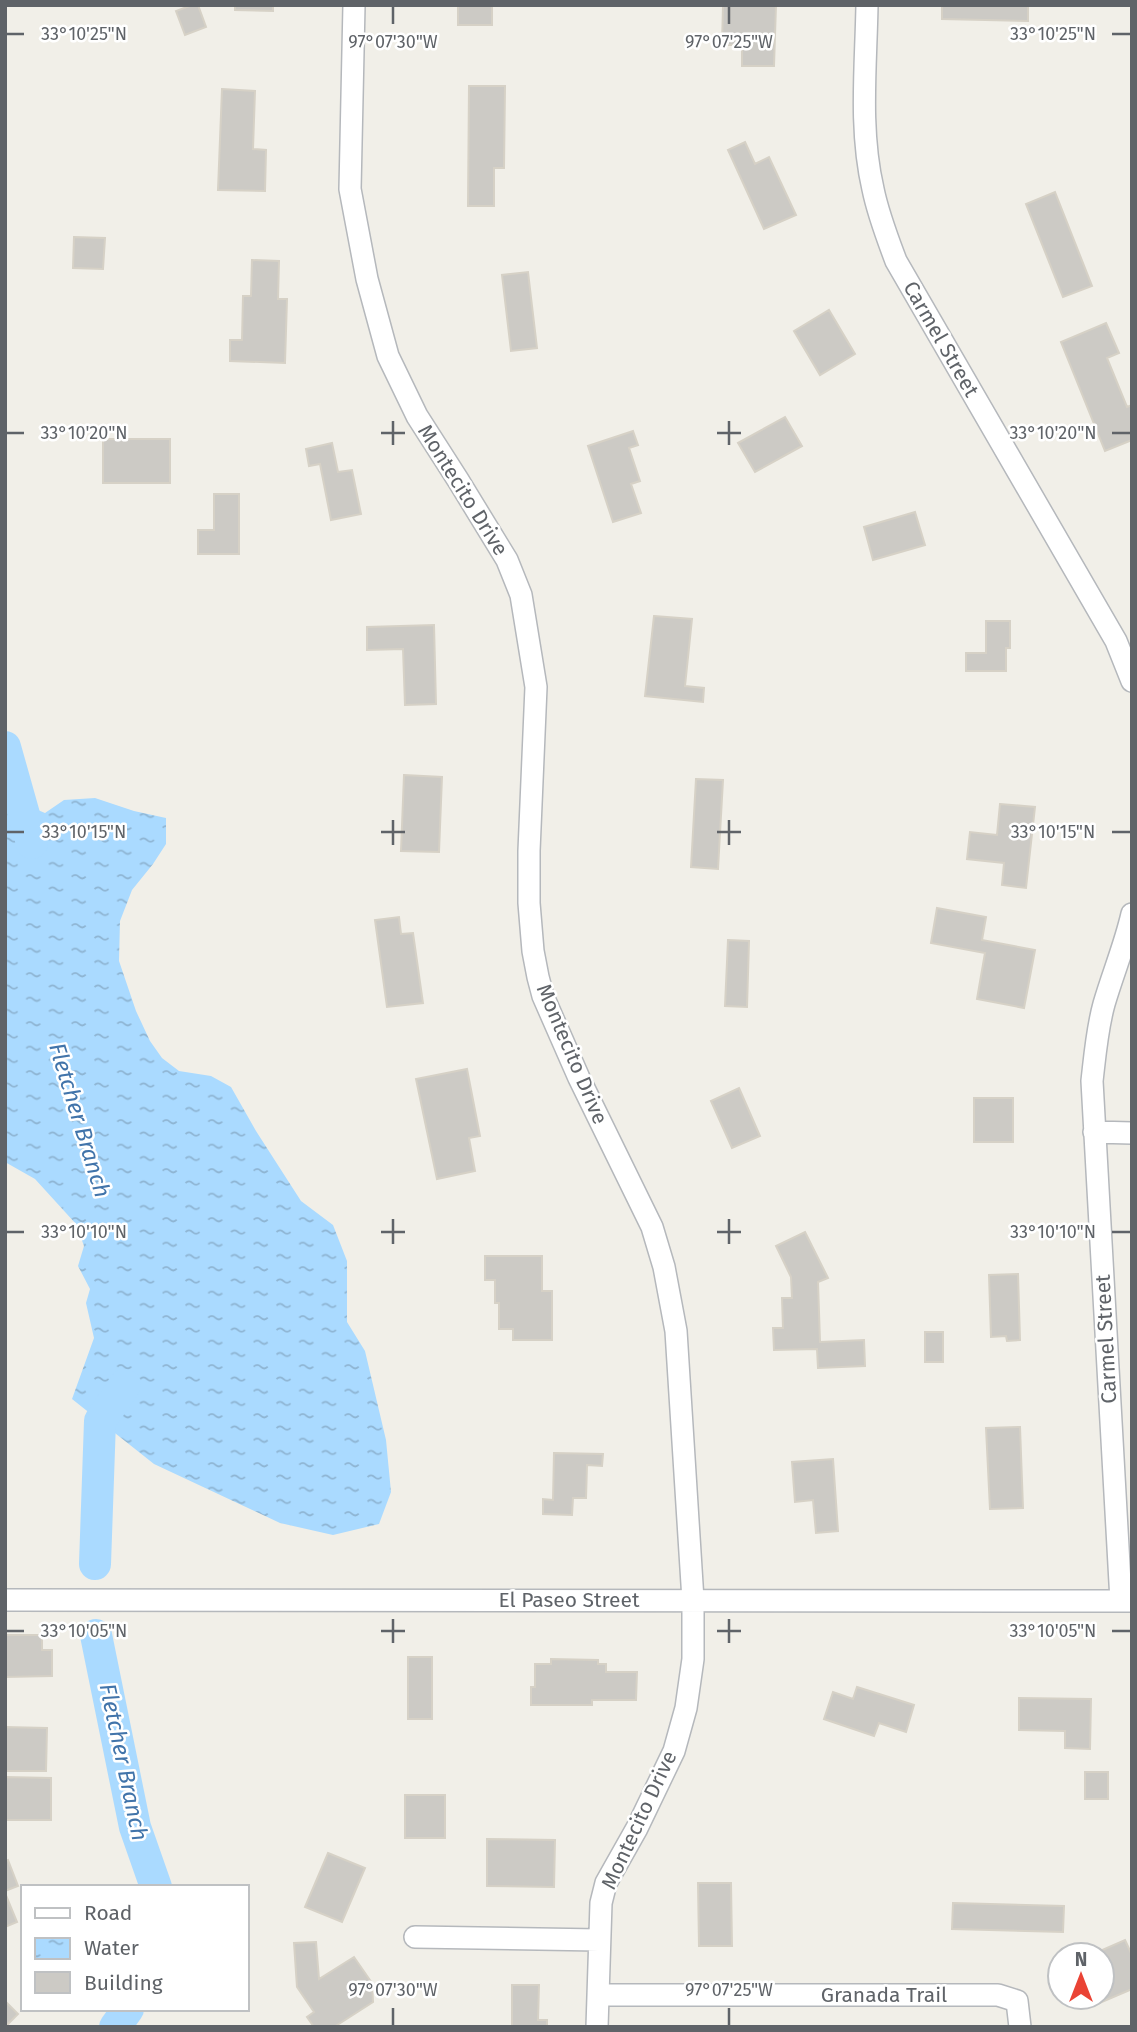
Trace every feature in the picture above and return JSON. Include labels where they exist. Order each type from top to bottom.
[{"type":"street","name":"Montecito Drive","points":[[354,5],[350,189],[367,279],[388,356],[417,416],[507,560],[521,595],[536,687],[529,851],[533,951],[543,996],[579,1078],[652,1227],[664,1268],[676,1331],[693,1600],[693,1658],[686,1708],[674,1751],[637,1828],[606,1883],[601,1903],[597,2027]]},
{"type":"street","name":"Carmel Street","points":[[867,5],[865,126],[872,186],[891,249],[1116,641],[1131,675]]},
{"type":"street","name":"Carmel Street","points":[[1126,1601],[1092,1081],[1099,1023],[1132,914]]},
{"type":"street","points":[[1094,1132],[1132,1133]]},
{"type":"street","name":"El Paseo Street","points":[[5,1600],[1126,1601]]},
{"type":"street","points":[[415,1937],[599,1940]]},
{"type":"street","name":"Granada Trail","points":[[599,1995],[998,1995],[1017,2001],[1020,2027]]},
{"type":"water","points":[[5,793],[45,813],[64,800],[95,798],[166,818],[166,844],[132,890],[120,921],[119,961],[136,1011],[150,1041],[162,1058],[179,1071],[211,1076],[231,1087],[301,1201],[333,1225],[347,1261],[347,1322],[365,1351],[386,1440],[391,1492],[379,1524],[333,1535],[280,1523],[154,1464],[72,1399],[94,1338],[86,1303],[90,1289],[78,1266],[84,1246],[76,1224],[35,1179],[5,1162]]},
{"type":"building","points":[[198,5],[206,27],[185,35],[176,11]]},
{"type":"building","points":[[235,5],[273,5],[273,11],[235,10]]},
{"type":"building","points":[[458,5],[492,5],[492,25],[458,25]]},
{"type":"building","points":[[723,5],[776,5],[774,66],[742,66],[742,45],[722,45]]},
{"type":"building","points":[[942,5],[1028,5],[1028,21],[942,19]]},
{"type":"building","points":[[469,86],[505,86],[504,168],[494,168],[494,206],[468,206]]},
{"type":"building","points":[[222,89],[255,91],[253,149],[266,150],[265,191],[218,190]]},
{"type":"building","points":[[745,142],[755,164],[769,157],[796,215],[764,229],[728,150]]},
{"type":"building","points":[[1055,192],[1092,286],[1063,297],[1026,204]]},
{"type":"building","points":[[74,237],[105,238],[103,269],[73,268]]},
{"type":"building","points":[[252,260],[279,261],[278,299],[287,299],[285,363],[230,361],[230,340],[242,340],[243,296],[251,296]]},
{"type":"building","points":[[528,272],[537,348],[511,351],[502,275]]},
{"type":"building","points":[[829,310],[855,354],[820,375],[794,331]]},
{"type":"building","points":[[1106,323],[1119,353],[1107,358],[1127,407],[1132,405],[1132,440],[1105,451],[1061,342]]},
{"type":"building","points":[[785,417],[802,446],[755,472],[738,443]]},
{"type":"building","points":[[633,431],[638,445],[629,448],[640,481],[631,484],[641,513],[613,522],[588,446]]},
{"type":"building","points":[[103,439],[170,439],[170,483],[103,483]]},
{"type":"building","points":[[332,443],[338,472],[352,470],[361,514],[331,520],[320,464],[309,466],[306,449]]},
{"type":"building","points":[[214,494],[239,494],[239,554],[198,554],[198,530],[214,530]]},
{"type":"building","points":[[915,512],[925,545],[873,560],[864,527]]},
{"type":"building","points":[[654,616],[692,619],[685,686],[704,688],[703,702],[645,696]]},
{"type":"building","points":[[986,621],[1010,621],[1010,648],[1006,648],[1006,671],[966,671],[966,653],[986,653]]},
{"type":"building","points":[[434,625],[436,704],[405,705],[403,649],[367,650],[367,627]]},
{"type":"building","points":[[404,775],[442,777],[439,852],[401,851]]},
{"type":"building","points":[[696,779],[723,780],[718,869],[691,867]]},
{"type":"building","points":[[1000,804],[1035,807],[1026,888],[1002,885],[1004,863],[967,859],[970,832],[997,835]]},
{"type":"building","points":[[937,908],[986,917],[982,940],[1035,950],[1024,1008],[977,999],[985,953],[931,943]]},
{"type":"building","points":[[399,917],[401,934],[413,933],[423,1003],[387,1007],[375,920]]},
{"type":"building","points":[[728,940],[749,941],[747,1007],[725,1006]]},
{"type":"building","points":[[467,1069],[480,1136],[469,1138],[475,1171],[437,1179],[416,1079]]},
{"type":"building","points":[[739,1088],[760,1136],[732,1148],[711,1101]]},
{"type":"building","points":[[974,1098],[1013,1098],[1013,1142],[974,1142]]},
{"type":"building","points":[[805,1232],[828,1278],[818,1282],[820,1342],[864,1340],[865,1366],[818,1368],[817,1349],[774,1350],[773,1328],[783,1328],[782,1298],[792,1298],[791,1277],[776,1246]]},
{"type":"building","points":[[485,1256],[542,1256],[542,1291],[552,1291],[552,1340],[513,1340],[513,1329],[499,1329],[499,1303],[495,1303],[495,1280],[485,1280]]},
{"type":"building","points":[[1018,1274],[1020,1340],[1007,1341],[1006,1336],[991,1337],[989,1275]]},
{"type":"building","points":[[925,1332],[943,1332],[943,1362],[925,1362]]},
{"type":"building","points":[[1020,1427],[1023,1508],[990,1509],[986,1428]]},
{"type":"building","points":[[554,1453],[603,1454],[602,1466],[587,1465],[586,1498],[573,1498],[572,1515],[543,1514],[543,1499],[553,1500]]},
{"type":"building","points":[[833,1459],[838,1531],[816,1533],[813,1500],[795,1502],[792,1462]]},
{"type":"building","points":[[5,1635],[42,1635],[42,1650],[52,1650],[52,1676],[5,1677]]},
{"type":"building","points":[[408,1657],[432,1657],[432,1719],[408,1719]]},
{"type":"building","points":[[551,1659],[598,1660],[598,1664],[606,1664],[606,1672],[637,1672],[636,1700],[592,1700],[592,1705],[531,1705],[531,1687],[535,1687],[535,1664],[551,1664]]},
{"type":"building","points":[[857,1687],[914,1705],[906,1732],[879,1723],[874,1736],[824,1719],[833,1692],[853,1699]]},
{"type":"building","points":[[1019,1698],[1091,1699],[1090,1749],[1065,1748],[1065,1731],[1019,1730]]},
{"type":"building","points":[[5,1727],[47,1728],[46,1771],[5,1771]]},
{"type":"building","points":[[1085,1772],[1108,1772],[1108,1799],[1085,1799]]},
{"type":"building","points":[[5,1777],[51,1778],[51,1820],[5,1820]]},
{"type":"building","points":[[405,1795],[445,1795],[445,1838],[405,1838]]},
{"type":"building","points":[[487,1839],[555,1840],[554,1887],[487,1886]]},
{"type":"building","points":[[328,1853],[365,1868],[342,1922],[305,1907]]},
{"type":"building","points":[[8,1860],[18,1886],[5,1891],[5,1861]]},
{"type":"building","points":[[698,1883],[731,1883],[732,1946],[699,1946]]},
{"type":"building","points":[[5,1893],[17,1922],[5,1927]]},
{"type":"building","points":[[953,1903],[1064,1906],[1063,1932],[952,1929]]},
{"type":"building","points":[[1125,1940],[1132,1955],[1132,1989],[1116,1996],[1116,1944]]},
{"type":"building","points":[[316,1942],[319,1979],[354,1957],[372,1983],[373,2002],[334,2027],[314,2027],[307,2017],[314,2012],[297,1987],[294,1943]]},
{"type":"building","points":[[512,1985],[539,1985],[538,2020],[547,2020],[547,2027],[512,2027]]},
{"type":"building","points":[[5,2001],[18,2014],[5,2027]]},
{"type":"waterway","name":"Fletcher Branch","points":[[5,747],[32,843]]},
{"type":"waterway","name":"Fletcher Branch","points":[[95,1564],[100,1421],[125,1385]]},
{"type":"waterway","name":"Fletcher Branch","points":[[96,1635],[135,1827],[155,1885]]},
{"type":"waterway","name":"Fletcher Branch","points":[[115,2027],[127,2011]]}]
